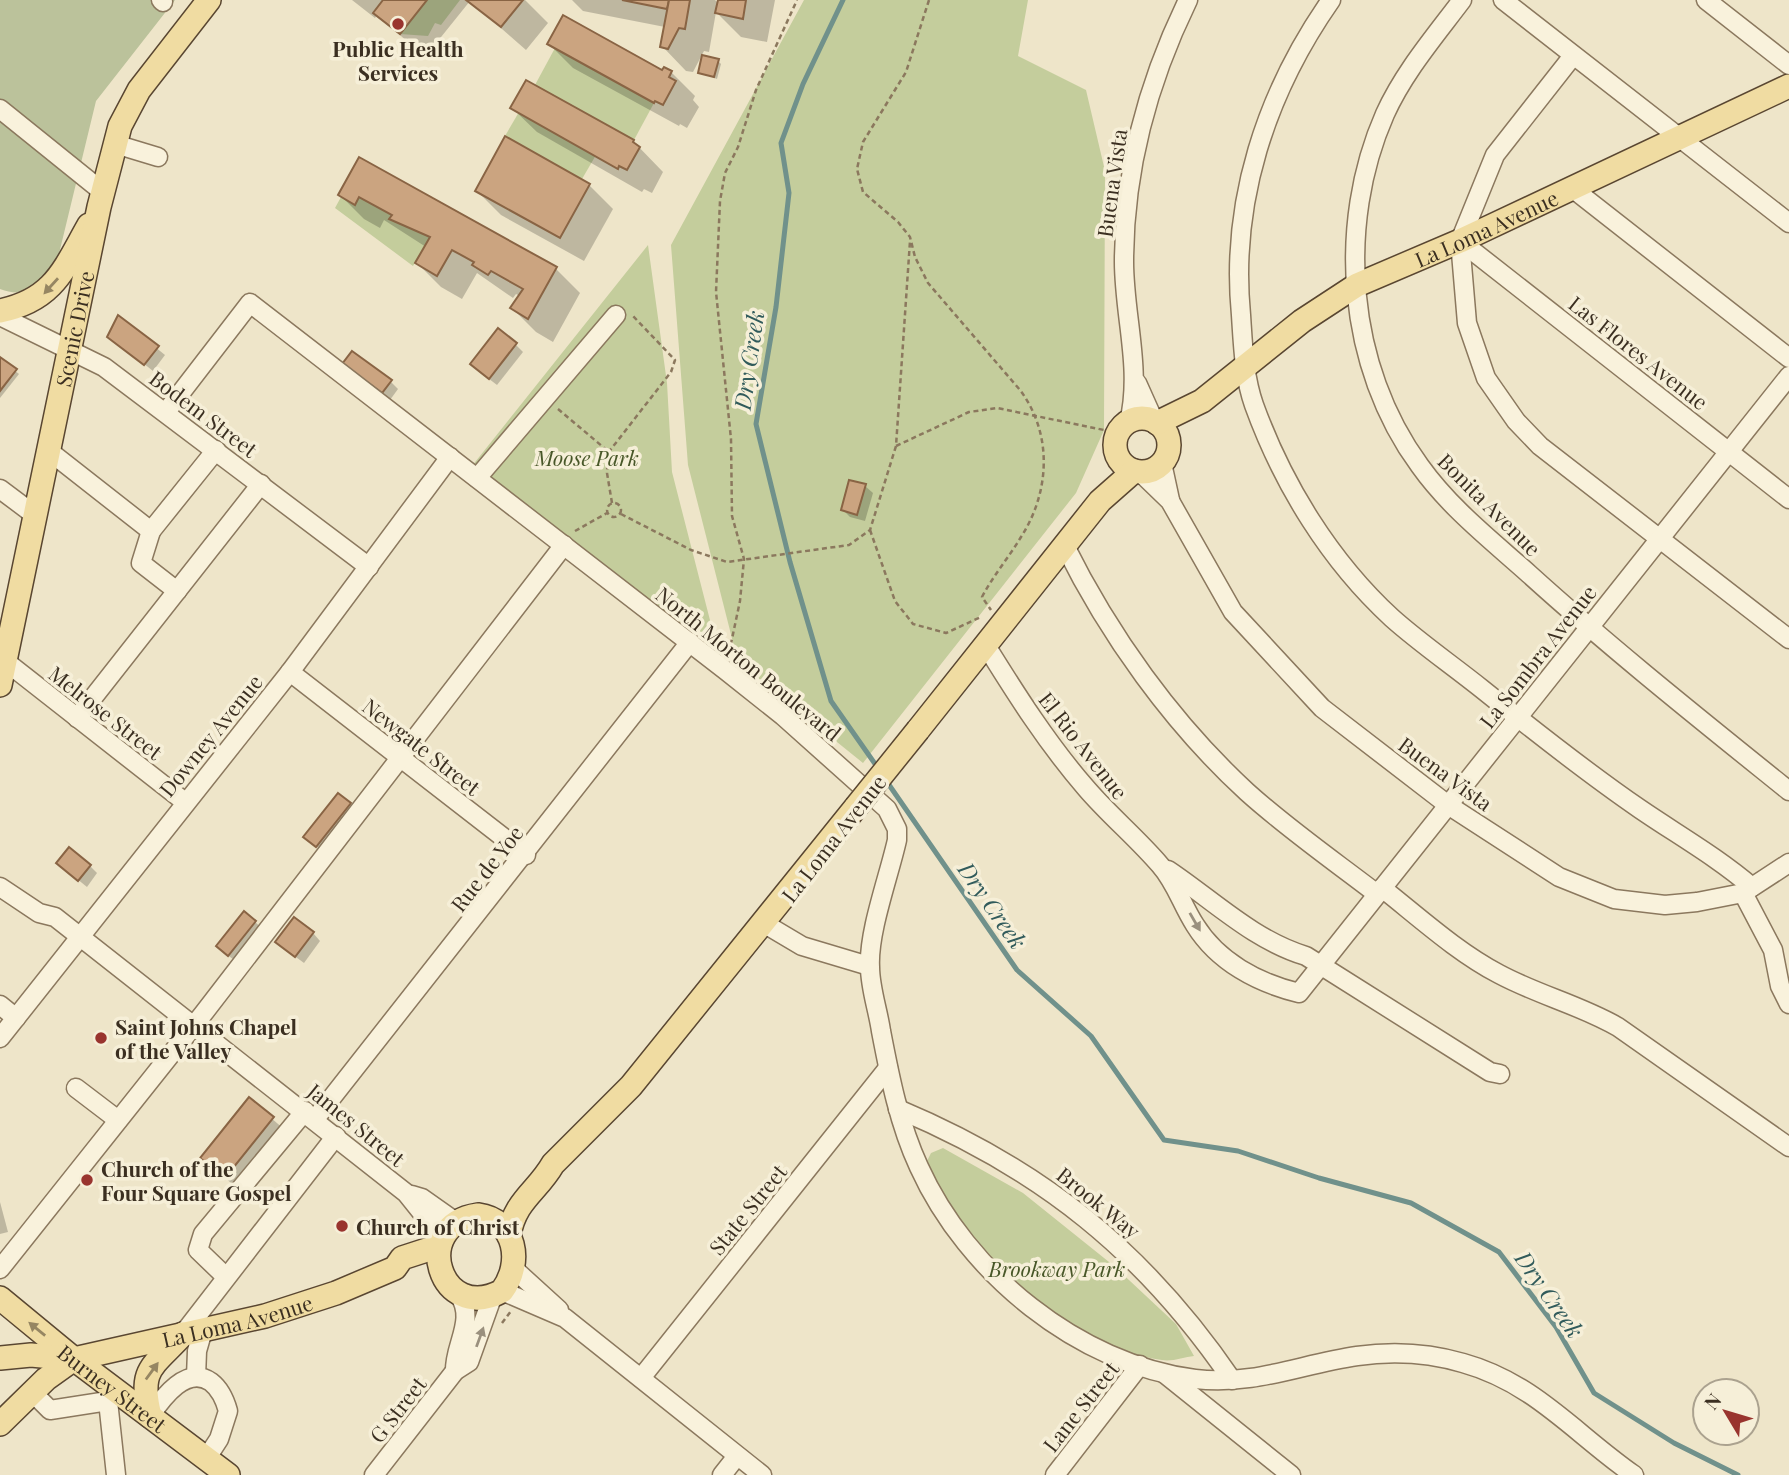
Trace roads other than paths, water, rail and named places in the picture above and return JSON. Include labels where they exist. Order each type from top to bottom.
[{"type":"main road","name":"Scenic Drive","points":[[0,685],[3,659],[115,144],[131,101],[209,0]]},
{"type":"main road","name":"La Loma Avenue","points":[[1155,422],[1202,401],[1301,320],[1357,285],[1460,241],[1789,86]]},
{"type":"main road","points":[[0,313],[36,299],[51,287],[101,200]]},
{"type":"main road","name":"La Loma Avenue","points":[[1165,456],[1202,401]]},
{"type":"main road","points":[[1137,419],[1155,422],[1166,433],[1165,456],[1153,470],[1136,471],[1120,461],[1116,453],[1118,434],[1129,422],[1137,419]]},
{"type":"main road","name":"La Loma Avenue","points":[[1100,501],[1113,471],[1116,453]]},
{"type":"main road","name":"La Loma Avenue","points":[[509,1235],[520,1204],[545,1178],[553,1164],[631,1086],[765,924],[1064,544],[1100,501],[1136,471]]},
{"type":"main road","name":"La Loma Avenue","points":[[395,1268],[402,1258],[499,1204],[539,1170],[553,1164]]},
{"type":"main road","points":[[497,1220],[509,1235],[515,1254],[514,1269],[502,1298],[482,1299],[458,1293],[442,1275],[454,1230],[497,1220]]},
{"type":"main road","name":"La Loma Avenue","points":[[74,1359],[295,1308],[395,1268],[425,1269],[442,1275]]},
{"type":"main road","name":"Burney Street","points":[[0,1298],[74,1359],[112,1395],[150,1416],[228,1475]]},
{"type":"main road","points":[[150,1416],[144,1392],[146,1377],[193,1332]]},
{"type":"main road","points":[[0,1359],[31,1355],[74,1359]]},
{"type":"main road","points":[[0,1424],[32,1392],[74,1359]]},
{"type":"street","name":"Buena Vista","points":[[1129,422],[1135,380],[1124,262],[1132,169],[1157,69],[1188,0]]},
{"type":"street","points":[[1331,0],[1306,35],[1279,87],[1246,194],[1238,246],[1238,283],[1245,367],[1254,404],[1293,491],[1318,533],[1351,576],[1393,618],[1639,808],[1730,869],[1747,890],[1784,977],[1789,1004]]},
{"type":"street","name":"Bonita Avenue","points":[[1462,0],[1402,82],[1374,143],[1357,214],[1357,285],[1365,345],[1388,411],[1420,466],[1455,507],[1588,628],[1789,791]]},
{"type":"street","points":[[1503,0],[1572,57],[1789,223]]},
{"type":"street","points":[[1706,0],[1789,65]]},
{"type":"street","points":[[1572,57],[1495,155],[1460,241],[1467,323],[1486,378],[1516,421],[1540,446],[1789,639]]},
{"type":"street","points":[[0,109],[101,200]]},
{"type":"street","points":[[115,144],[158,157]]},
{"type":"street","points":[[1572,188],[1789,358]]},
{"type":"street","name":"Las Flores Avenue","points":[[1460,241],[1789,499]]},
{"type":"street","name":"North Morton Boulevard","points":[[166,412],[250,303],[783,716],[893,818],[897,840],[869,966],[898,1109],[920,1168],[938,1203],[982,1261],[1010,1289],[1055,1323],[1110,1353],[1140,1365],[1196,1379],[1232,1380],[1284,1374],[1358,1356],[1405,1354],[1462,1362],[1517,1384],[1544,1401],[1594,1447],[1634,1475]]},
{"type":"street","name":"Bodem Street","points":[[0,313],[104,367],[369,567]]},
{"type":"street","points":[[477,478],[616,315]]},
{"type":"street","name":"La Sombra Avenue","points":[[1320,965],[1789,376]]},
{"type":"street","name":"Buena Vista","points":[[1135,380],[1155,422]]},
{"type":"street","points":[[177,591],[141,563],[151,531],[216,450]]},
{"type":"street","points":[[48,451],[151,531]]},
{"type":"street","name":"Buena Vista","points":[[1165,456],[1170,501]]},
{"type":"street","name":"Downey Avenue","points":[[0,1038],[290,672],[450,457]]},
{"type":"street","name":"Buena Vista","points":[[1136,471],[1170,501],[1233,612],[1322,708],[1448,805],[1559,877],[1614,899],[1665,905],[1697,902],[1747,890],[1789,863]]},
{"type":"street","points":[[77,718],[261,484]]},
{"type":"street","points":[[0,489],[36,516]]},
{"type":"street","points":[[0,1269],[401,759],[560,542]]},
{"type":"street","points":[[1064,544],[1133,660],[1190,734],[1248,792],[1470,956],[1499,975],[1598,1015],[1789,1147]]},
{"type":"street","name":"Rue de Yoe","points":[[225,1276],[198,1250],[203,1234],[310,1115],[526,855],[690,642]]},
{"type":"street","name":"El Rio Avenue","points":[[985,644],[1053,748],[1116,822],[1160,864],[1240,923],[1280,948],[1306,956],[1490,1072],[1500,1074]]},
{"type":"street","name":"Melrose Street","points":[[3,659],[185,802]]},
{"type":"street","name":"Newgate Street","points":[[290,672],[526,855]]},
{"type":"street","name":"El Rio Avenue","points":[[1160,864],[1178,891],[1194,924],[1212,947],[1255,979],[1299,993],[1320,965]]},
{"type":"street","name":"James Street","points":[[0,887],[40,913],[55,917],[337,1136],[406,1193],[422,1198],[454,1230]]},
{"type":"street","points":[[765,924],[802,946],[869,966]]},
{"type":"street","points":[[0,1005],[16,1018]]},
{"type":"street","name":"State Street","points":[[641,1378],[888,1068]]},
{"type":"street","points":[[76,1088],[118,1120]]},
{"type":"street","name":"Brook Way","points":[[898,1109],[984,1149],[1025,1172],[1092,1221],[1168,1295],[1232,1380]]},
{"type":"street","points":[[196,1377],[197,1351],[193,1332],[225,1276],[337,1136]]},
{"type":"street","points":[[514,1269],[556,1306],[565,1318],[762,1475]]},
{"type":"street","name":"G Street","points":[[455,1371],[454,1357],[466,1320],[464,1302],[458,1293]]},
{"type":"street","points":[[502,1298],[565,1318]]},
{"type":"street","name":"G Street","points":[[379,1473],[455,1371],[469,1362],[502,1298]]},
{"type":"street","name":"Lane Street","points":[[1055,1475],[1140,1365]]},
{"type":"street","points":[[1161,1371],[1291,1475]]},
{"type":"street","points":[[150,1416],[177,1386],[189,1377],[203,1377],[217,1387],[228,1411],[219,1439],[206,1458]]},
{"type":"street","points":[[32,1392],[50,1410],[112,1395],[116,1475]]},
{"type":"street","points":[[722,1475],[737,1456]]},
{"type":"waterway","name":"Dry Creek","points":[[843,0],[803,84],[781,143],[789,193],[776,307],[756,424],[790,562],[831,701],[880,771]]},
{"type":"waterway","name":"Dry Creek","points":[[885,779],[1017,970],[1091,1036],[1164,1140],[1238,1151],[1319,1178],[1411,1203],[1499,1252],[1556,1327],[1594,1393],[1674,1443],[1738,1475]]},
{"type":"place","name":"Public Health Services","points":[[398,24]]},
{"type":"place","name":"Saint Johns Chapel of the Valley","points":[[101,1038]]},
{"type":"place","name":"Church of the Four Square Gospel","points":[[87,1180]]},
{"type":"place","name":"Church of Christ","points":[[342,1226]]},
{"type":"park label","name":"Moose Park","points":[[587,457]]},
{"type":"park label","name":"Brookway Park","points":[[1057,1268]]}]
